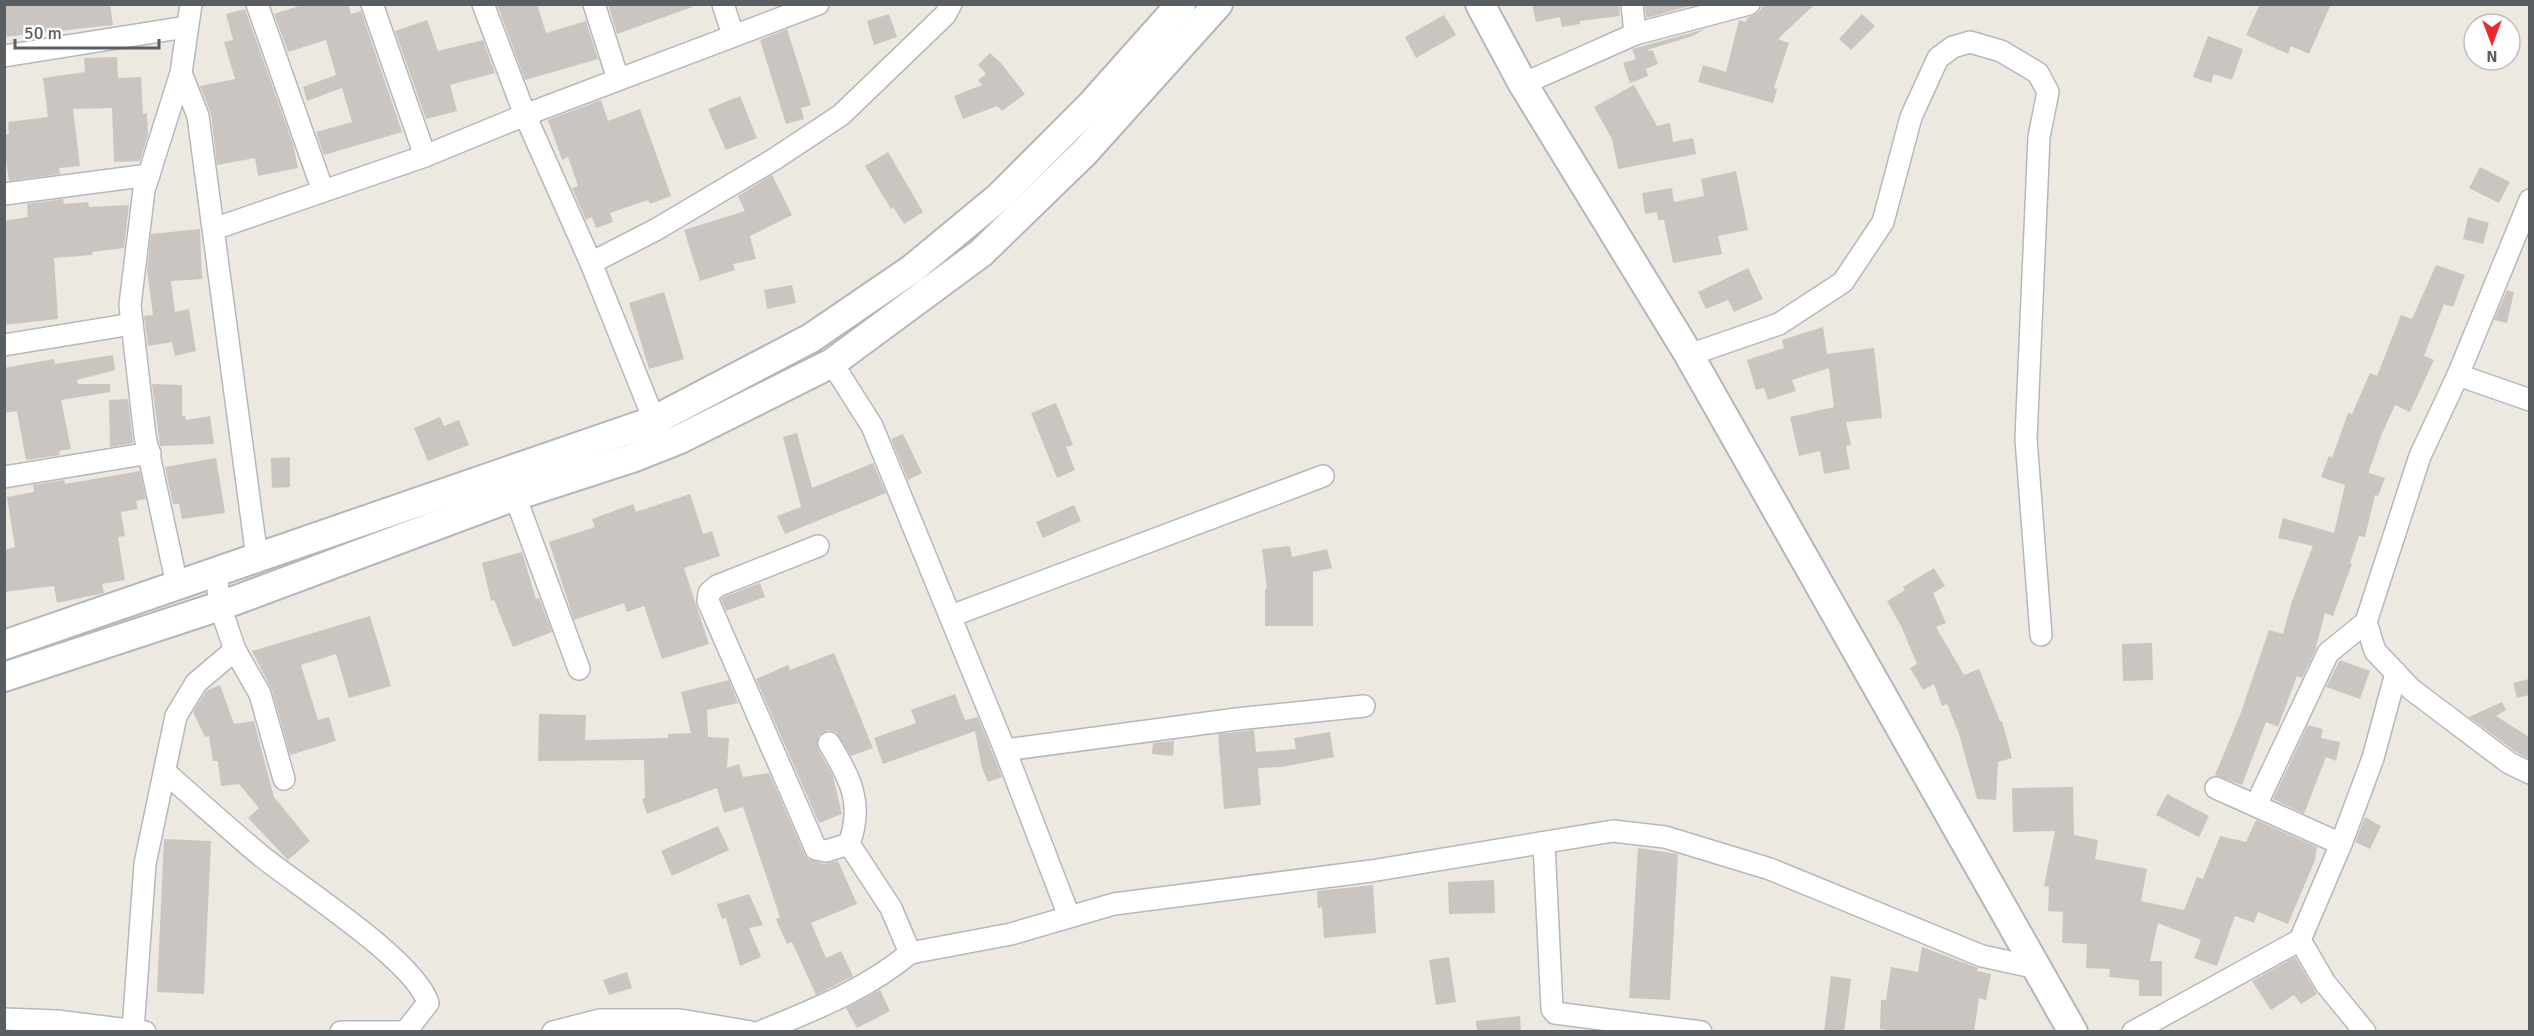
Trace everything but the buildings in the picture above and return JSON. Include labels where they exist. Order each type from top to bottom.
[{"type":"street","points":[[177,585],[145,436],[130,305],[144,190],[181,73],[191,4]]},
{"type":"street","points":[[257,4],[323,191]]},
{"type":"street","points":[[372,4],[425,156]]},
{"type":"street","points":[[483,4],[525,115],[591,263],[659,433]]},
{"type":"street","points":[[594,4],[618,80]]},
{"type":"street","points":[[723,4],[734,35]]},
{"type":"street","points":[[214,229],[425,156],[525,115],[818,4]]},
{"type":"street","points":[[591,263],[667,223],[773,160],[841,115],[945,15],[951,4]]},
{"type":"street","points":[[4,645],[257,558],[659,433],[812,338],[912,268],[1008,189],[1091,105],[1181,4]]},
{"type":"street","points":[[4,677],[220,606],[515,496],[659,433],[832,363],[981,253],[1085,152],[1218,4]]},
{"type":"street","points":[[1480,4],[1523,84],[1689,355],[2073,1032]]},
{"type":"street","points":[[1632,4],[1635,34]]},
{"type":"street","points":[[1523,84],[1635,34],[1749,4]]},
{"type":"street","points":[[4,56],[186,27]]},
{"type":"street","points":[[1689,355],[1779,324],[1843,282],[1883,222],[1911,117],[1938,58],[1953,46],[1970,42],[2001,51],[2038,73],[2048,92],[2039,137],[2026,439],[2041,635]]},
{"type":"street","points":[[181,73],[198,116],[257,558]]},
{"type":"street","points":[[4,194],[148,175]]},
{"type":"street","points":[[2256,805],[2328,653],[2366,622],[2420,456],[2458,375],[2529,200]]},
{"type":"street","points":[[4,345],[132,324]]},
{"type":"street","points":[[832,363],[872,426],[1005,750],[1069,916]]},
{"type":"street","points":[[2458,375],[2529,400]]},
{"type":"street","points":[[4,477],[150,453]]},
{"type":"street","points":[[951,616],[1323,476]]},
{"type":"street","points":[[515,496],[579,669]]},
{"type":"street","points":[[818,546],[717,586],[709,593],[708,601],[816,849],[826,851],[849,844]]},
{"type":"street","points":[[216,573],[220,606],[236,650],[260,694],[284,778]]},
{"type":"street","points":[[2366,622],[2375,651],[2411,688],[2510,763],[2529,773]]},
{"type":"street","points":[[4,1019],[57,1021],[139,1031],[145,864],[176,716],[196,683],[236,650]]},
{"type":"street","points":[[2133,1032],[2300,940],[2341,844],[2373,758],[2396,673]]},
{"type":"street","points":[[1005,750],[1237,718],[1364,706]]},
{"type":"street","points":[[829,743],[849,776],[855,800],[855,827],[849,844]]},
{"type":"street","points":[[165,773],[260,855],[384,950],[424,993],[428,1003],[407,1031],[341,1032]]},
{"type":"street","points":[[2216,788],[2341,844]]},
{"type":"street","points":[[760,1032],[837,1000],[893,967],[910,953],[1011,934],[1114,904],[1544,844],[1613,831],[1665,837],[1770,869],[1982,956],[2038,968]]},
{"type":"street","points":[[849,844],[891,908],[910,953]]},
{"type":"street","points":[[1544,844],[1552,1010],[1555,1013],[1701,1032]]},
{"type":"street","points":[[2300,940],[2325,983],[2365,1032]]},
{"type":"street","points":[[553,1032],[600,1020],[680,1020],[722,1029],[751,1032]]}]
